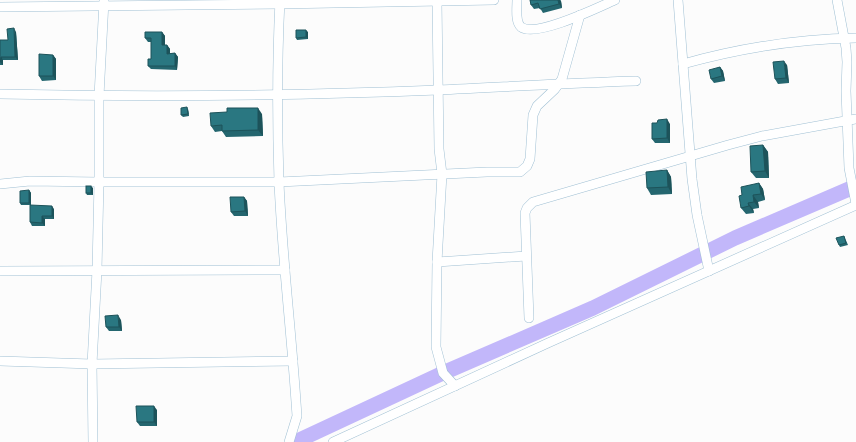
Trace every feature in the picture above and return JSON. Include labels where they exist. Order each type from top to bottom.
[{"type":"street","points":[[0,7],[104,3],[437,2],[454,0],[494,0]]},
{"type":"street","points":[[518,0],[518,22],[520,26],[524,28],[550,26],[615,0]]},
{"type":"street","points":[[678,0],[694,197],[709,271]]},
{"type":"street","points":[[333,442],[856,205],[850,168],[852,120],[846,91],[848,62],[845,38],[837,0]]},
{"type":"street","points":[[280,2],[278,94],[279,182],[297,416],[289,442]]},
{"type":"street","points":[[437,2],[439,149],[442,174],[437,262],[436,347],[443,372],[455,386]]},
{"type":"street","points":[[92,442],[92,364],[97,270],[99,182],[99,96],[104,3]]},
{"type":"street","points":[[0,184],[30,181],[279,182],[442,174],[520,172],[525,169],[530,159],[531,119],[540,102],[559,84],[564,73],[580,15]]},
{"type":"street","points":[[683,64],[773,44],[856,38]]},
{"type":"street","points":[[0,94],[99,96],[278,94],[438,90],[636,80]]},
{"type":"street","points":[[529,318],[525,213],[527,208],[533,202],[762,136],[852,120]]},
{"type":"street","points":[[437,262],[526,256]]},
{"type":"street","points":[[0,271],[285,270]]},
{"type":"street","points":[[0,361],[92,364],[293,361]]},
{"type":"building","points":[[530,0],[558,0],[559,4],[540,9],[538,3],[531,5]]},
{"type":"building","points":[[14,28],[15,57],[1,57],[0,62],[0,40],[8,40],[7,29]]},
{"type":"building","points":[[296,30],[306,30],[306,37],[296,38]]},
{"type":"building","points":[[145,32],[162,32],[162,45],[167,45],[167,54],[175,53],[175,66],[148,66],[148,59],[151,59],[151,38],[145,38]]},
{"type":"building","points":[[39,54],[53,55],[53,76],[39,76]]},
{"type":"building","points":[[784,61],[786,78],[775,79],[773,62]]},
{"type":"building","points":[[720,67],[722,76],[711,79],[709,70]]},
{"type":"building","points":[[187,107],[188,114],[181,115],[181,108]]},
{"type":"building","points":[[227,108],[258,108],[258,130],[222,131],[222,125],[211,126],[210,113],[227,112]]},
{"type":"building","points":[[667,119],[667,138],[652,139],[652,123],[657,123],[658,120]]},
{"type":"building","points":[[763,145],[765,171],[751,172],[750,146]]},
{"type":"building","points":[[667,170],[668,187],[647,188],[646,172]]},
{"type":"building","points":[[759,183],[761,194],[753,195],[754,202],[748,203],[749,206],[741,208],[739,196],[742,195],[741,187]]},
{"type":"building","points":[[86,186],[91,186],[91,193],[86,193]]},
{"type":"building","points":[[29,190],[29,203],[20,203],[20,191]]},
{"type":"building","points":[[230,197],[244,197],[245,211],[231,212]]},
{"type":"building","points":[[30,205],[52,206],[52,216],[42,216],[42,223],[30,222]]},
{"type":"building","points":[[844,236],[846,243],[839,245],[836,238]]},
{"type":"building","points":[[118,315],[119,327],[106,327],[105,316]]},
{"type":"building","points":[[136,406],[154,406],[154,422],[137,422]]},
{"type":"waterway","points":[[295,442],[443,373],[593,308],[735,238],[856,186]]}]
